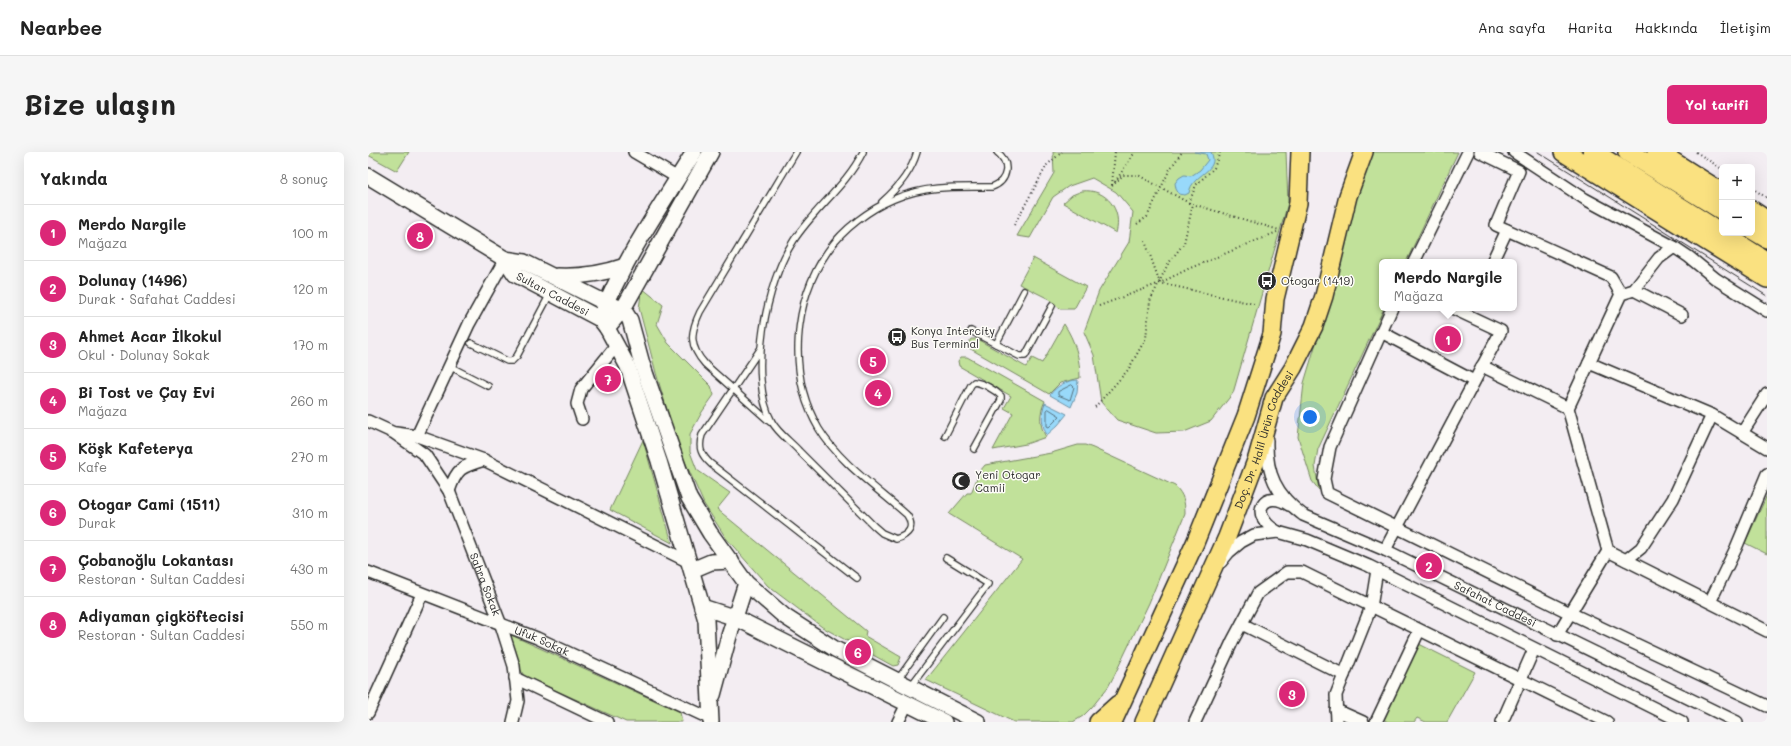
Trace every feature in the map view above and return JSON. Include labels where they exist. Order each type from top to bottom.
[{"type":"highway","points":[[1564,152],[1767,278]]},
{"type":"highway","points":[[1593,152],[1767,262]]},
{"type":"highway","points":[[1628,152],[1719,208]]},
{"type":"highway","points":[[1657,152],[1719,191]]},
{"type":"highway","points":[[1755,213],[1767,221]]},
{"type":"highway","points":[[1755,231],[1767,238]]},
{"type":"main road","points":[[1113,722],[1196,543],[1246,416],[1272,334],[1275,299],[1298,203],[1300,152]]},
{"type":"main road","name":"Doç. Dr. Halil Ürün Caddesi","points":[[1144,722],[1214,570],[1243,497],[1274,398],[1293,368],[1314,326],[1324,296],[1348,196],[1364,152]]},
{"type":"main road","points":[[1098,722],[1128,692]]},
{"type":"main road","points":[[1124,722],[1129,708],[1128,692]]},
{"type":"street","points":[[634,152],[678,178]]},
{"type":"street","points":[[694,152],[625,266],[606,303],[603,324],[627,365],[659,461],[706,620],[711,715]]},
{"type":"street","points":[[603,324],[623,309],[711,152]]},
{"type":"street","points":[[1415,259],[1468,152]]},
{"type":"street","points":[[1480,152],[1494,155],[1519,171],[1496,225],[1611,277],[1621,294]]},
{"type":"street","points":[[1514,152],[1585,199],[1674,247],[1716,279],[1767,311]]},
{"type":"street","name":"Sultan Caddesi","points":[[368,177],[505,259],[515,274],[603,324]]},
{"type":"street","points":[[1493,259],[1507,230]]},
{"type":"street","points":[[1557,634],[1608,551],[1568,408],[1621,294],[1634,290],[1659,258],[1674,247]]},
{"type":"street","points":[[417,436],[469,324],[505,259],[524,262],[606,303],[623,309],[630,320],[642,364],[689,498],[710,533],[746,583],[784,616],[835,649],[978,722]]},
{"type":"street","points":[[552,276],[582,277],[625,266]]},
{"type":"street","points":[[1634,290],[1682,315]]},
{"type":"street","points":[[1391,311],[1330,447],[1324,478],[1327,492],[1570,613],[1767,704]]},
{"type":"street","points":[[1385,550],[1500,331],[1470,312]]},
{"type":"street","points":[[1381,332],[1474,381]]},
{"type":"street","points":[[582,419],[577,404],[581,389],[616,346]]},
{"type":"street","points":[[1590,363],[1712,415],[1767,448]]},
{"type":"street","points":[[1482,366],[1568,408]]},
{"type":"street","points":[[1742,433],[1767,394]]},
{"type":"street","points":[[1626,560],[1641,548],[1673,499],[1712,415]]},
{"type":"street","points":[[368,421],[394,433],[417,436],[484,460],[690,566],[711,562],[731,561]]},
{"type":"street","name":"Safahat Caddesi","points":[[1267,422],[1267,459],[1269,471],[1274,484],[1294,509],[1314,521],[1385,550],[1737,722]]},
{"type":"street","name":"Sahra Sokak","points":[[394,433],[425,455],[449,491],[501,625],[514,666],[518,701],[512,722]]},
{"type":"street","points":[[449,491],[455,474],[469,465],[484,460]]},
{"type":"street","points":[[1710,602],[1736,548],[1767,474]]},
{"type":"street","points":[[1278,532],[1264,523],[1261,515],[1262,508],[1266,502],[1273,499],[1280,500],[1294,509]]},
{"type":"street","name":"Safahat Caddesi","points":[[1214,570],[1229,552],[1254,535],[1278,532],[1306,540],[1377,570],[1682,722]]},
{"type":"street","points":[[1608,551],[1767,631]]},
{"type":"street","points":[[1337,722],[1336,695],[1371,607],[1377,570]]},
{"type":"street","name":"Ufuk Sokak","points":[[368,572],[537,638],[711,715]]},
{"type":"street","points":[[1195,722],[1258,593],[1287,572],[1302,572],[1419,631],[1607,722]]},
{"type":"street","points":[[711,715],[729,636],[746,583]]},
{"type":"street","points":[[368,713],[422,594]]},
{"type":"street","points":[[702,607],[736,618],[908,702],[944,722]]},
{"type":"street","points":[[1242,624],[1344,675]]},
{"type":"street","points":[[1376,722],[1419,631]]},
{"type":"street","points":[[1502,722],[1534,649]]},
{"type":"street","points":[[516,678],[607,722]]},
{"type":"street","points":[[898,722],[908,702]]},
{"type":"street","points":[[1336,710],[1363,722]]},
{"type":"lane","points":[[796,152],[695,322],[692,333],[692,345],[697,355],[773,424],[882,533],[896,539],[909,532],[911,528],[911,520],[907,514],[845,461],[826,440],[811,414],[799,370],[800,324],[805,300],[815,274],[828,250],[838,239],[897,188],[906,177],[917,152]]},
{"type":"lane","points":[[773,424],[762,395],[761,348],[772,290],[785,255],[805,225],[854,170],[864,152]]},
{"type":"lane","points":[[871,212],[892,200],[919,191],[950,186],[992,187],[998,185],[1007,169],[1004,158],[997,152]]},
{"type":"lane","points":[[996,344],[1024,291]]},
{"type":"lane","points":[[471,343],[507,361],[512,361],[517,356],[550,294]]},
{"type":"lane","points":[[971,331],[1019,356],[1025,356],[1052,306]]},
{"type":"lane","points":[[761,348],[702,434],[700,450],[704,458],[856,578]]},
{"type":"lane","points":[[449,366],[488,386]]},
{"type":"lane","points":[[945,436],[971,385],[974,382],[978,382],[997,392],[1001,396],[1001,400],[974,450]]},
{"type":"lane","points":[[903,684],[988,584],[946,558]]},
{"type":"lane","points":[[903,684],[943,617]]},
{"type":"path","points":[[1014,225],[1047,165],[1062,152]]},
{"type":"path","points":[[1112,186],[1115,152]]},
{"type":"path","points":[[1112,186],[1135,152]]},
{"type":"path","points":[[1137,224],[1147,217],[1170,169],[1182,152]]},
{"type":"path","points":[[1189,203],[1196,185],[1214,168],[1220,152]]},
{"type":"path","points":[[1696,152],[1719,167]]},
{"type":"path","points":[[1099,306],[1160,283],[1188,269],[1280,230],[1189,203],[1138,175],[1123,175],[1112,186]]},
{"type":"path","points":[[1755,190],[1767,198]]},
{"type":"path","points":[[1095,407],[1128,370],[1146,338],[1150,301],[1168,264],[1184,243],[1193,204]]},
{"type":"path","points":[[1145,241],[1160,283]]},
{"type":"path","points":[[1160,283],[1254,304]]},
{"type":"green space","points":[[368,152],[409,152],[397,171],[368,155]]},
{"type":"green space","points":[[1053,152],[1286,152],[1288,203],[1233,393],[1211,421],[1184,432],[1156,433],[1117,420],[1101,402],[1094,355],[1084,332],[1099,291],[1129,242],[1133,212],[1116,192],[1092,178],[1069,186],[1053,197],[1030,238],[1017,236],[1054,173]]},
{"type":"green space","points":[[1373,152],[1458,152],[1407,259],[1379,259],[1379,311],[1383,311],[1318,449],[1315,466],[1319,490],[1312,481],[1298,437],[1304,383],[1326,310],[1347,219]]},
{"type":"green space","points":[[1082,191],[1098,193],[1111,202],[1117,216],[1118,224],[1116,233],[1063,203],[1072,195]]},
{"type":"green space","points":[[1033,258],[1086,287],[1074,309],[1060,309],[1049,299],[1019,284]]},
{"type":"green space","points":[[642,288],[663,305],[657,324],[668,343],[711,386],[714,395],[702,412],[690,434],[690,452],[697,470],[730,493],[717,509],[866,631],[865,636],[901,657],[898,665],[893,666],[822,627],[768,586],[726,538],[704,504],[678,446],[656,373],[639,308]]},
{"type":"green space","points":[[1064,324],[1076,350],[1080,378],[1060,383],[1049,394],[969,348],[969,342],[971,339],[977,339],[1026,367],[1032,358],[1042,363]]},
{"type":"green space","points":[[961,357],[967,357],[1045,401],[1042,410],[1041,424],[1046,437],[1026,444],[993,450],[1013,413],[1004,408],[1011,396],[959,366],[958,361]]},
{"type":"green space","points":[[643,440],[672,543],[610,510]]},
{"type":"green space","points":[[1078,445],[1085,445],[1093,448],[1175,486],[1183,499],[1185,514],[1149,603],[1114,676],[1108,687],[1092,707],[1083,716],[1073,722],[1014,722],[926,680],[1022,559],[949,514],[967,493],[971,493],[980,471],[985,465],[1051,453]]},
{"type":"green space","points":[[1767,495],[1767,554],[1745,543]]},
{"type":"green space","points":[[511,635],[680,712],[682,722],[626,722],[524,676],[514,657]]},
{"type":"green space","points":[[1419,644],[1475,672],[1447,722],[1426,722],[1417,718],[1414,722],[1388,722],[1383,719]]},
{"type":"water","points":[[1194,152],[1211,152],[1213,159],[1212,164],[1191,186],[1189,193],[1185,195],[1179,194],[1175,183],[1179,178],[1184,175],[1191,176],[1200,170],[1208,160],[1206,154]]},
{"type":"water","points":[[1078,380],[1077,393],[1071,407],[1050,395],[1062,384]]},
{"type":"water","points":[[1045,403],[1067,414],[1047,435],[1042,419]]},
{"type":"tram line","points":[[1538,152],[1767,296]]},
{"type":"place","name":"Adiyaman çigköftecisi","points":[[420,236]]},
{"type":"place","name":"Otogar (1419)","points":[[1267,281]]},
{"type":"place","name":"Konya Intercity Bus Terminal","points":[[897,337]]},
{"type":"place","name":"Merdo Nargile","points":[[1448,339]]},
{"type":"place","name":"Köşk Kafeterya","points":[[873,361]]},
{"type":"place","name":"Çobanoğlu Lokantası","points":[[608,379]]},
{"type":"place","name":"Bi Tost ve Çay Evi","points":[[878,393]]},
{"type":"place","name":"Yeni Otogar Camii","points":[[961,481]]},
{"type":"place","name":"Dolunay (1496)","points":[[1429,566]]},
{"type":"place","name":"Otogar Cami (1511)","points":[[858,652]]},
{"type":"place","name":"Ahmet Acar İlkokul","points":[[1292,694]]}]
